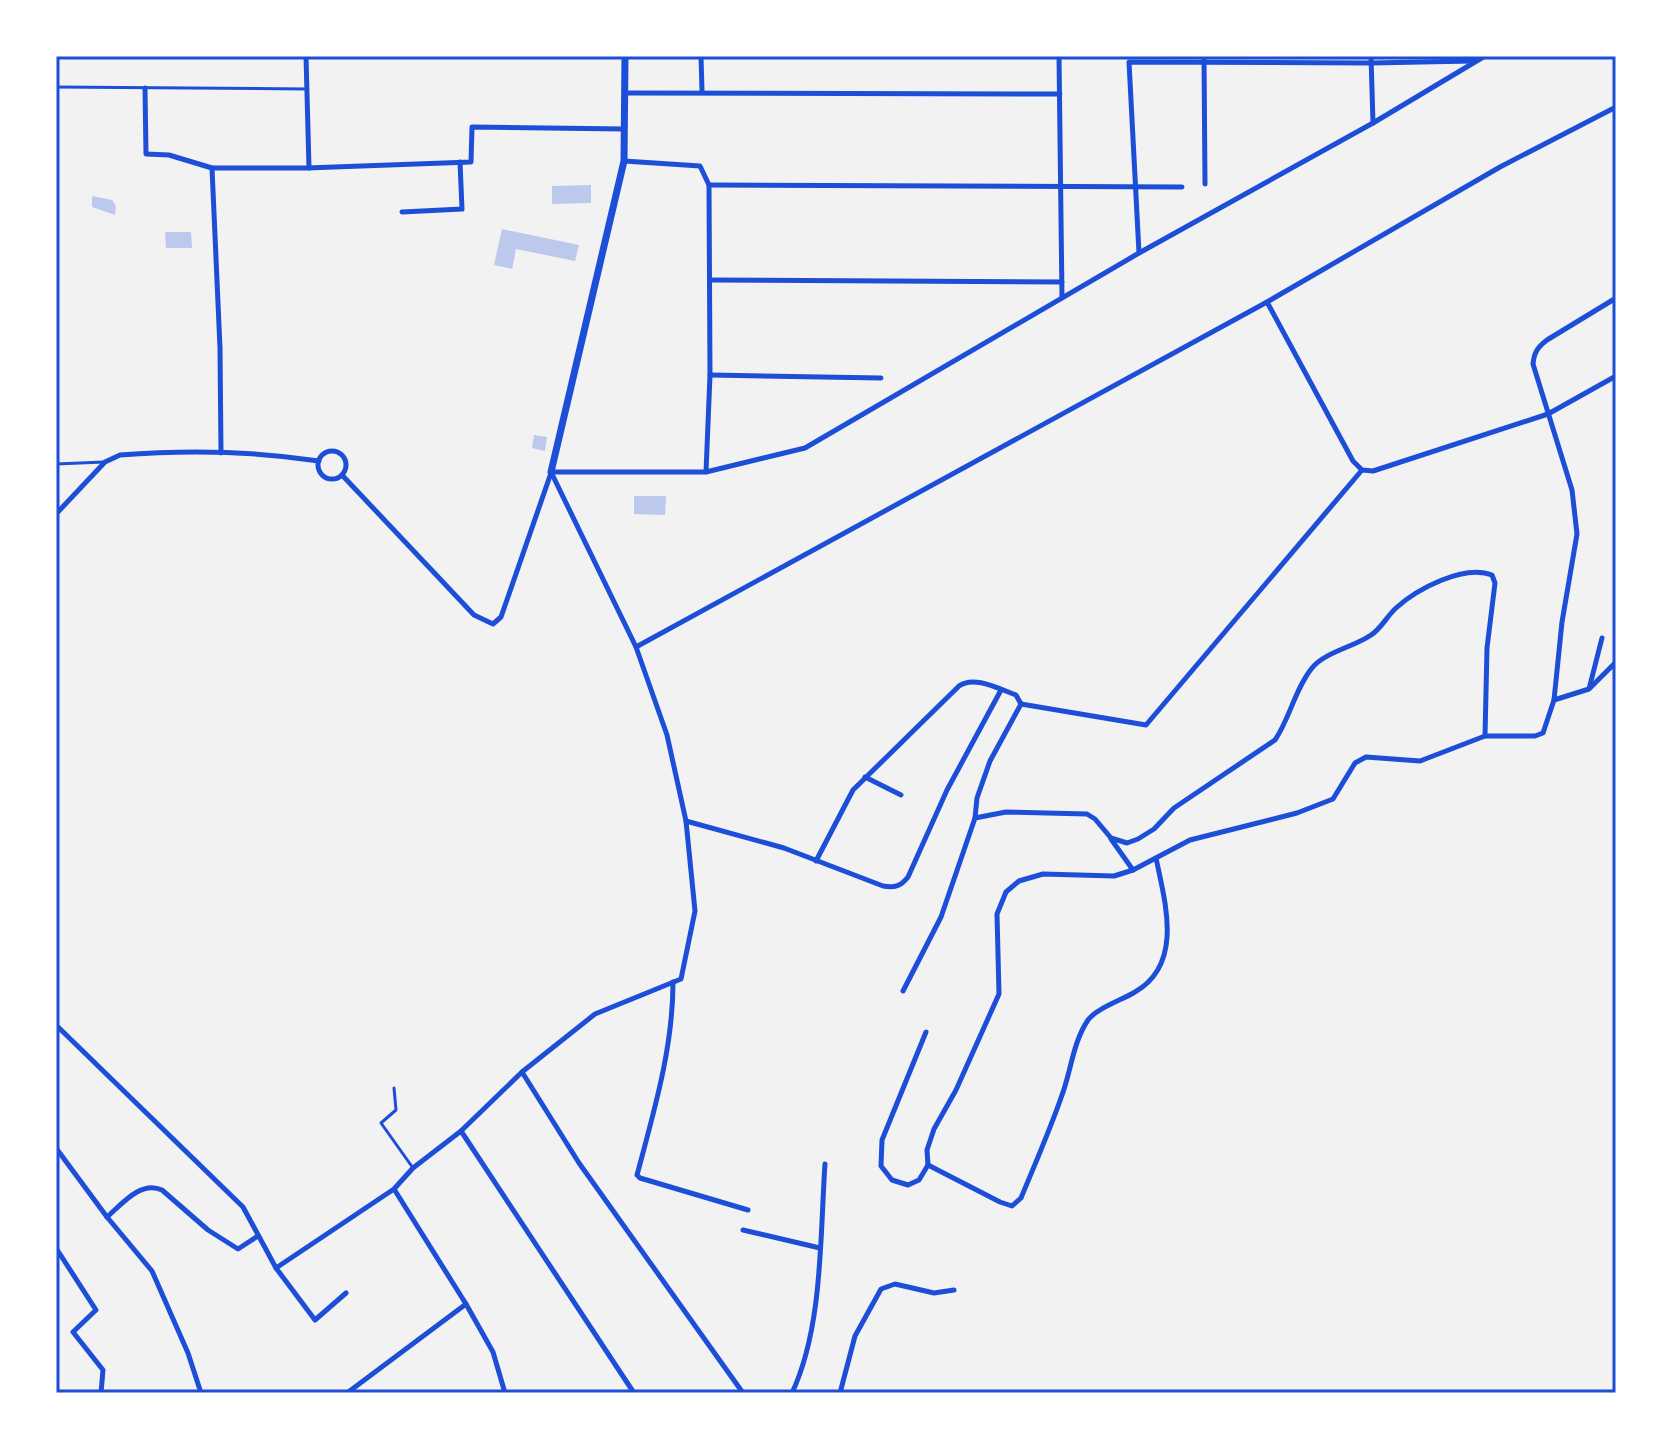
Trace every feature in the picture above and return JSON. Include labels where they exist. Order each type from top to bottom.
[{"type":"street","points":[[306,56],[309,168]]},
{"type":"street","points":[[342,475],[474,615],[493,624],[501,617],[551,472],[624,161],[625,56]]},
{"type":"street","points":[[701,56],[702,91]]},
{"type":"street","points":[[1059,56],[1062,298]]},
{"type":"street","points":[[551,472],[706,472],[805,448],[1485,56]]},
{"type":"street","points":[[1139,253],[1129,62],[1204,59],[1476,61]]},
{"type":"street","points":[[1204,59],[1205,184]]},
{"type":"street","points":[[1371,60],[1373,123]]},
{"type":"street","points":[[145,88],[146,154],[169,155],[212,168],[471,162],[472,127],[624,129]]},
{"type":"street","points":[[624,93],[1060,94]]},
{"type":"street","points":[[636,647],[1267,302],[1476,181],[1616,107]]},
{"type":"street","points":[[624,161],[700,166],[709,185],[710,375],[706,472]]},
{"type":"street","points":[[402,212],[462,209],[460,162]]},
{"type":"street","points":[[212,168],[221,453]]},
{"type":"street","points":[[709,185],[1182,187]]},
{"type":"street","points":[[710,280],[1062,282]]},
{"type":"street","points":[[926,1032],[882,1140],[881,1166],[892,1180],[908,1185],[919,1180],[928,1165],[927,1150],[934,1129],[956,1090],[999,994],[995,928],[1000,903],[1006,892],[1019,881],[1043,874],[1114,876],[1133,870],[1190,840],[1297,813],[1333,799],[1355,763],[1366,757],[1420,761],[1485,736],[1535,736],[1543,733],[1554,700],[1562,622],[1577,534],[1572,490],[1533,364],[1538,346],[1616,298]]},
{"type":"street","points":[[1267,302],[1353,461],[1362,470],[1373,471],[1548,414],[1616,376]]},
{"type":"street","points":[[710,375],[881,378]]},
{"type":"street","points":[[331,451],[341,454],[346,463],[342,475],[332,479],[323,475],[319,461],[321,456],[331,451]]},
{"type":"street","points":[[56,514],[105,462],[120,455],[221,453],[319,461]]},
{"type":"street","points":[[1021,704],[1146,725],[1362,470]]},
{"type":"street","points":[[276,1268],[394,1189],[413,1168],[461,1131],[522,1072],[595,1014],[681,979],[695,911],[686,821],[667,735],[636,647],[551,472]]},
{"type":"street","points":[[1111,838],[1127,843],[1138,839],[1154,829],[1174,808],[1275,740],[1314,665],[1374,634],[1394,609],[1416,592],[1446,579],[1483,572],[1492,575],[1495,583],[1487,648],[1485,736]]},
{"type":"street","points":[[1589,689],[1602,638]]},
{"type":"street","points":[[1554,700],[1589,689],[1616,662]]},
{"type":"street","points":[[816,861],[853,790],[965,681],[1016,695],[1021,704]]},
{"type":"street","points":[[686,821],[784,848],[883,886],[903,884],[966,752],[1001,690]]},
{"type":"street","points":[[903,991],[941,917],[975,818],[977,798],[990,761],[1021,704]]},
{"type":"street","points":[[865,777],[901,795]]},
{"type":"street","points":[[975,818],[1006,812],[1087,814],[1111,838],[1133,870]]},
{"type":"street","points":[[928,1165],[1000,1202],[1012,1206],[1021,1198],[1090,1017],[1146,986],[1155,976],[1168,941],[1168,915],[1156,858]]},
{"type":"street","points":[[673,982],[673,1016],[664,1075],[637,1175],[748,1210]]},
{"type":"street","points":[[56,1025],[243,1207],[276,1268],[315,1320],[346,1293]]},
{"type":"street","points":[[522,1072],[579,1163],[743,1393]]},
{"type":"street","points":[[461,1131],[634,1393]]},
{"type":"street","points":[[56,1148],[152,1271],[188,1353],[201,1393]]},
{"type":"street","points":[[792,1393],[799,1378],[812,1322],[825,1164]]},
{"type":"street","points":[[107,1217],[143,1188],[153,1186],[162,1190],[208,1230],[238,1249],[258,1236]]},
{"type":"street","points":[[394,1189],[493,1352],[505,1393]]},
{"type":"street","points":[[743,1230],[820,1248]]},
{"type":"street","points":[[56,1248],[96,1310],[73,1332],[103,1370],[101,1393]]},
{"type":"street","points":[[840,1393],[855,1336],[881,1289],[895,1284],[934,1293],[954,1290]]},
{"type":"street","points":[[347,1393],[466,1304]]},
{"type":"lane","points":[[56,87],[307,89]]},
{"type":"lane","points":[[56,464],[105,462]]},
{"type":"lane","points":[[394,1088],[396,1110],[381,1123],[413,1168]]},
{"type":"building","points":[[591,185],[591,203],[552,204],[552,186]]},
{"type":"building","points":[[92,196],[112,200],[116,206],[115,215],[92,207]]},
{"type":"building","points":[[502,229],[579,245],[575,261],[516,249],[512,269],[494,265]]},
{"type":"building","points":[[165,232],[191,232],[192,248],[166,248]]},
{"type":"building","points":[[534,435],[547,437],[545,451],[532,448]]},
{"type":"building","points":[[634,496],[666,496],[665,515],[634,514]]}]
